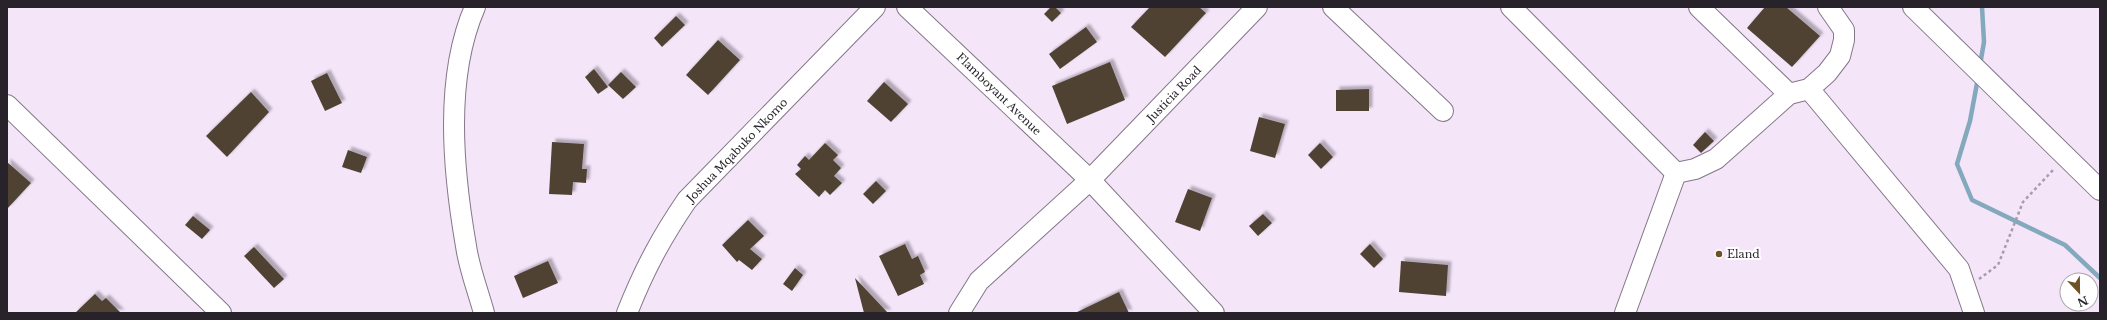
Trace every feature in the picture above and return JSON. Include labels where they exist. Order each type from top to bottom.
[{"type":"street","points":[[475,7],[465,29],[458,57],[454,146],[466,247],[484,313]]},
{"type":"street","name":"Joshua Mqabuko Nkomo","points":[[627,313],[642,276],[663,236],[687,200],[875,7]]},
{"type":"street","name":"Flamboyant Avenue","points":[[908,7],[1090,180],[1214,313]]},
{"type":"street","name":"Justicia Road","points":[[959,313],[979,282],[1090,180],[1257,7]]},
{"type":"street","points":[[1333,7],[1443,111]]},
{"type":"street","points":[[1511,7],[1676,173]]},
{"type":"street","points":[[1699,7],[1789,94]]},
{"type":"street","points":[[1676,173],[1695,169],[1716,159],[1789,94],[1809,89],[1827,73],[1840,56],[1844,40],[1844,30],[1828,7]]},
{"type":"street","points":[[1913,7],[2100,190]]},
{"type":"street","points":[[1809,89],[1959,269],[1974,313]]},
{"type":"street","points":[[7,105],[221,313]]},
{"type":"street","points":[[1624,313],[1676,173]]},
{"type":"path","points":[[1965,288],[1998,265],[2023,202],[2066,157]]},
{"type":"building","points":[[1051,7],[1055,7],[1061,13],[1052,22],[1044,14]]},
{"type":"building","points":[[1150,7],[1199,7],[1206,13],[1165,57],[1131,27]]},
{"type":"building","points":[[1765,7],[1786,7],[1820,36],[1792,67],[1747,28]]},
{"type":"building","points":[[676,16],[685,25],[662,47],[654,38]]},
{"type":"building","points":[[1086,27],[1097,42],[1060,69],[1049,54]]},
{"type":"building","points":[[718,40],[740,60],[708,95],[686,75]]},
{"type":"building","points":[[1110,62],[1125,100],[1067,124],[1052,86]]},
{"type":"building","points":[[594,69],[608,87],[598,94],[585,77]]},
{"type":"building","points":[[621,72],[636,87],[623,99],[608,85]]},
{"type":"building","points":[[327,73],[342,103],[325,111],[311,81]]},
{"type":"building","points":[[884,82],[908,104],[891,122],[867,101]]},
{"type":"building","points":[[1369,89],[1369,111],[1336,111],[1336,90]]},
{"type":"building","points":[[251,92],[269,112],[227,157],[206,136]]},
{"type":"building","points":[[1259,117],[1285,124],[1275,158],[1250,151]]},
{"type":"building","points":[[1705,132],[1714,141],[1701,153],[1693,145]]},
{"type":"building","points":[[552,142],[584,144],[582,169],[587,169],[586,183],[573,182],[572,195],[549,194]]},
{"type":"building","points":[[825,143],[838,155],[833,160],[841,168],[834,176],[842,183],[830,195],[825,190],[819,197],[795,174],[801,169],[797,165],[805,156],[809,160]]},
{"type":"building","points":[[1320,143],[1333,157],[1321,169],[1308,155]]},
{"type":"building","points":[[348,150],[367,157],[361,173],[342,167]]},
{"type":"building","points":[[7,162],[31,183],[7,209]]},
{"type":"building","points":[[876,181],[886,191],[873,204],[863,194]]},
{"type":"building","points":[[1188,189],[1212,198],[1200,231],[1175,222]]},
{"type":"building","points":[[1263,214],[1272,223],[1258,236],[1249,226]]},
{"type":"building","points":[[193,216],[210,230],[202,239],[185,225]]},
{"type":"building","points":[[748,220],[764,236],[750,249],[762,259],[752,270],[739,260],[737,262],[722,245]]},
{"type":"building","points":[[905,244],[912,259],[918,256],[925,272],[920,275],[924,284],[898,296],[879,256]]},
{"type":"building","points":[[1370,244],[1383,259],[1374,268],[1360,254]]},
{"type":"building","points":[[254,247],[284,279],[274,288],[244,256]]},
{"type":"building","points":[[548,261],[558,283],[523,298],[514,276]]},
{"type":"building","points":[[1401,261],[1448,265],[1446,296],[1399,292]]},
{"type":"building","points":[[795,268],[803,275],[792,291],[783,284]]},
{"type":"building","points":[[855,278],[888,313],[864,313]]},
{"type":"building","points":[[1119,292],[1129,313],[1075,313]]},
{"type":"building","points":[[95,294],[102,301],[106,298],[121,313],[75,313]]},
{"type":"waterway","points":[[1980,65],[1984,42],[1982,7]]},
{"type":"waterway","points":[[1978,78],[1970,121],[1957,164],[1972,200],[2065,245],[2100,278]]},
{"type":"place","name":"Eland","points":[[1719,254]]}]
